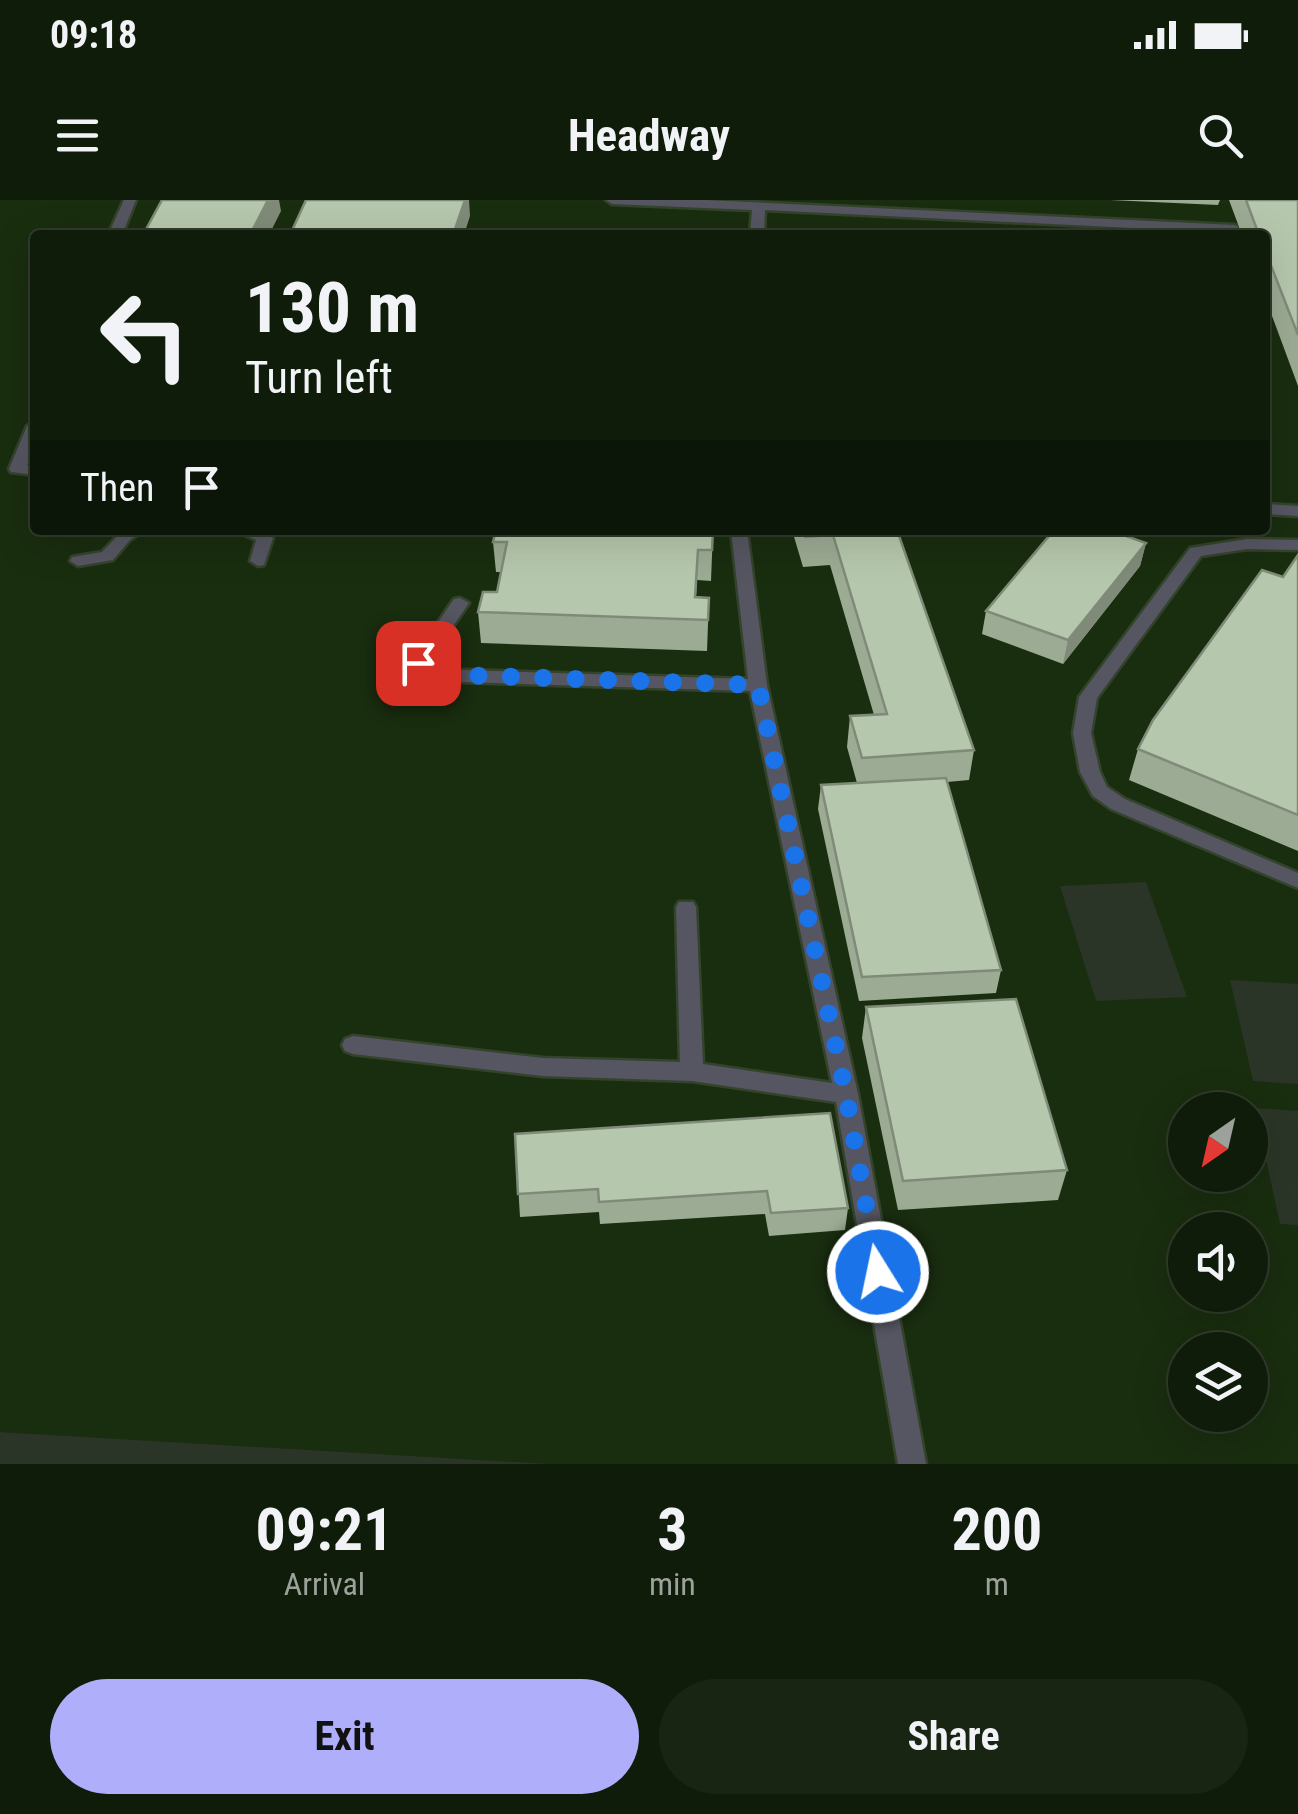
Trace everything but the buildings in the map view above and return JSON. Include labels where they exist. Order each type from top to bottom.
[{"type":"lane","points":[[117,230],[130,200]]},
{"type":"lane","points":[[612,200],[760,206],[817,204],[1236,229]]},
{"type":"lane","points":[[758,230],[760,206]]},
{"type":"lane","points":[[30,438],[17,469],[30,470]]},
{"type":"lane","points":[[1270,510],[1298,510]]},
{"type":"lane","points":[[78,561],[107,556],[126,535]]},
{"type":"lane","points":[[256,535],[265,538],[258,562]]},
{"type":"lane","points":[[741,535],[758,685],[846,1094],[912,1464]]},
{"type":"lane","points":[[1298,545],[1248,544],[1196,552],[1088,698],[1082,733],[1090,772],[1100,792],[1118,804],[1298,882]]},
{"type":"lane","points":[[460,603],[424,669],[758,685]]},
{"type":"lane","points":[[686,907],[692,1072]]},
{"type":"lane","points":[[353,1044],[544,1067],[692,1072],[846,1094]]},
{"type":"shaded area","points":[[0,200],[1298,200],[1298,1464],[550,1464],[0,1432]]},
{"type":"shaded area","points":[[1146,882],[1187,997],[1096,1001],[1060,886]]},
{"type":"shaded area","points":[[1230,980],[1298,984],[1298,1084],[1253,1081]]},
{"type":"shaded area","points":[[1268,1109],[1298,1111],[1298,1225],[1280,1224],[1268,1168]]},
{"type":"shaded area","points":[[0,1432],[550,1464],[0,1464]]},
{"type":"route","points":[[418,663],[430,674],[758,685],[846,1094],[878,1272]]}]
